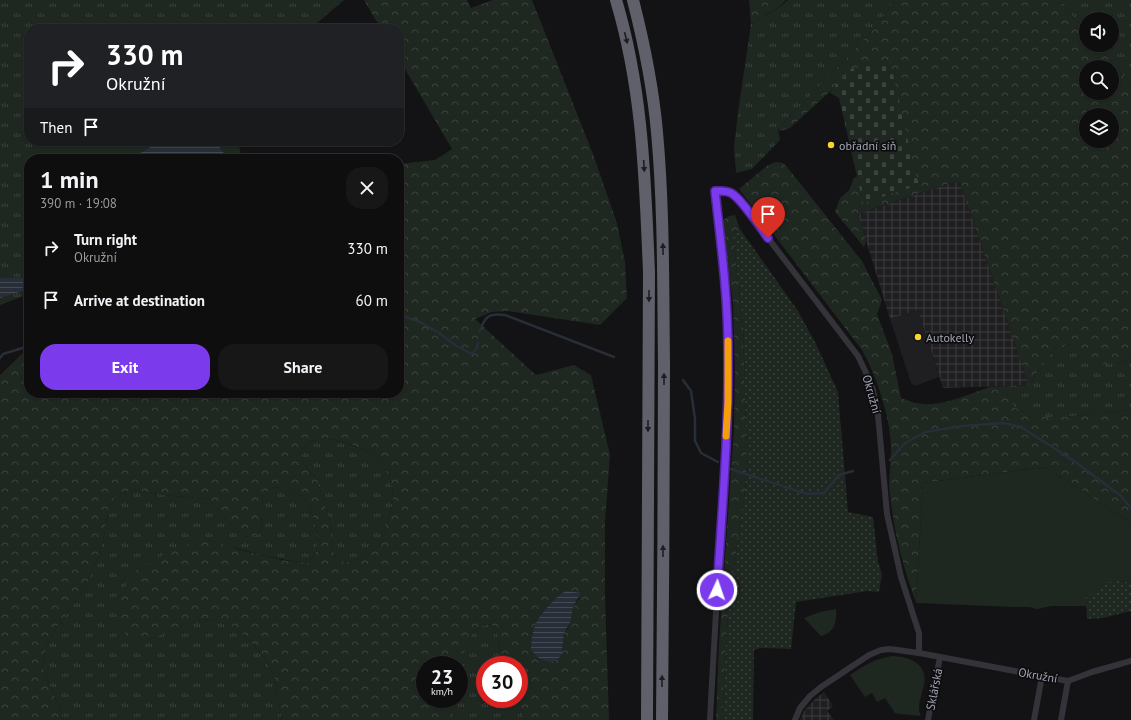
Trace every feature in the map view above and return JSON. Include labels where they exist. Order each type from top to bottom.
[{"type":"highway","points":[[616,0],[637,92],[642,136],[646,203],[649,272],[648,720]]},
{"type":"highway","points":[[633,0],[652,88],[657,131],[662,202],[664,367],[662,720]]},
{"type":"street","name":"Okružní","points":[[710,720],[728,402],[727,307],[715,191],[726,191],[732,193],[739,200],[858,356],[867,375],[873,390],[878,415],[887,514],[901,577],[919,633],[919,653]]},
{"type":"street","name":"Okružní","points":[[795,720],[800,708],[810,696],[821,687],[869,655],[881,650],[890,649],[919,653],[1068,681],[1092,672],[1131,661]]},
{"type":"street","name":"Sklářská","points":[[928,720],[940,657]]},
{"type":"street","points":[[1034,720],[1042,676]]},
{"type":"street","points":[[1061,720],[1068,681]]},
{"type":"shaded area","points":[[153,146],[219,146],[224,154],[139,154]]},
{"type":"shaded area","points":[[954,182],[960,183],[1029,385],[943,388],[918,310],[890,319],[858,214]]},
{"type":"shaded area","points":[[0,278],[24,278],[24,291],[0,298]]},
{"type":"shaded area","points":[[918,310],[939,377],[915,386],[911,383],[890,319]]},
{"type":"shaded area","points":[[566,591],[581,593],[573,607],[570,623],[564,633],[562,653],[559,658],[552,662],[546,661],[539,658],[531,650],[533,632],[544,611],[553,601]]},
{"type":"shaded area","points":[[824,692],[833,706],[827,711],[834,720],[800,720],[804,711]]},
{"type":"green space","points":[[0,0],[344,0],[316,24],[24,24],[24,146],[239,146],[241,154],[24,154],[24,296],[0,305]]},
{"type":"green space","points":[[364,0],[467,0],[471,8],[493,0],[532,0],[593,154],[617,223],[625,262],[627,298],[600,325],[508,311],[492,312],[475,319],[536,375],[574,365],[591,375],[610,455],[605,522],[605,595],[609,720],[525,720],[520,708],[528,708],[528,656],[501,656],[497,630],[491,624],[482,626],[476,630],[468,641],[464,656],[416,656],[416,708],[451,708],[450,720],[282,720],[274,675],[262,654],[247,638],[232,626],[206,619],[187,623],[148,640],[135,641],[128,638],[122,629],[119,599],[132,573],[175,548],[208,539],[241,550],[282,560],[309,563],[316,552],[318,538],[310,506],[301,496],[282,487],[271,488],[263,496],[261,531],[253,537],[243,536],[208,499],[132,490],[116,495],[109,507],[102,547],[85,588],[56,628],[47,645],[42,666],[64,720],[0,720],[0,375],[24,352],[24,398],[404,398],[404,163],[435,160],[452,149],[404,67],[404,24],[378,24]],"holes":[[[328,438],[354,445],[371,454],[383,466],[392,486],[392,508],[378,546],[362,558],[344,562],[335,558],[332,547],[330,522],[317,479],[304,465],[301,452],[311,441]],[[580,597],[573,607],[568,628],[564,633],[562,653],[531,644],[535,626],[555,599]]]},
{"type":"green space","points":[[749,0],[786,0],[779,7],[751,24]]},
{"type":"green space","points":[[788,0],[894,0],[877,26],[778,129],[780,140],[752,169],[736,173],[734,147],[751,24],[781,6]]},
{"type":"green space","points":[[894,0],[1059,0],[1079,24],[1079,52],[1102,52],[1109,60],[1079,60],[1079,100],[1119,100],[1119,71],[1131,84],[1131,359],[1109,364],[1097,363],[1087,358],[1070,344],[1055,348],[1029,385],[960,183],[954,182],[858,214],[866,241],[864,247],[835,212],[840,198],[849,190],[854,178],[870,171],[851,69],[846,77],[790,128],[780,131],[778,129],[877,26]]},
{"type":"green space","points":[[1059,0],[1131,0],[1131,84],[1119,71],[1119,60],[1109,60],[1102,52],[1119,52],[1119,12],[1079,12],[1079,24]]},
{"type":"green space","points":[[890,60],[919,185],[863,203],[839,98],[830,93],[851,69]]},
{"type":"green space","points":[[776,162],[783,163],[787,167],[862,261],[882,300],[877,314],[892,354],[901,398],[912,402],[935,404],[956,399],[990,387],[1007,395],[1014,407],[1032,417],[1066,417],[1127,410],[1131,412],[1131,523],[1045,467],[923,483],[916,602],[903,563],[894,523],[889,489],[891,449],[889,425],[878,385],[868,361],[862,350],[739,189],[768,165]]},
{"type":"green space","points":[[735,215],[740,229],[733,235],[743,324],[747,458],[745,491],[728,611],[722,720],[716,720],[719,644],[734,428],[735,368],[733,303],[722,221],[729,216]]},
{"type":"green space","points":[[740,229],[798,311],[816,344],[838,392],[848,512],[873,517],[878,562],[882,574],[879,592],[867,591],[796,602],[791,649],[760,648],[754,650],[753,720],[722,720],[728,611],[745,491],[747,458],[743,324],[733,235]]},
{"type":"green space","points":[[1070,344],[1076,347],[1087,358],[1118,363],[1131,359],[1131,412],[1127,410],[1066,417],[1032,417],[1014,407],[1007,395],[988,387],[1029,385],[1055,348]]},
{"type":"green space","points":[[328,438],[353,445],[371,454],[383,466],[392,486],[392,508],[381,541],[372,552],[362,558],[348,562],[335,558],[332,547],[330,522],[317,479],[304,465],[301,452],[311,441]]},
{"type":"green space","points":[[1045,467],[1131,523],[1131,581],[1118,581],[1086,597],[1086,606],[1052,606],[1037,609],[1029,607],[916,603],[923,483]]},
{"type":"green space","points":[[282,487],[301,496],[310,506],[318,538],[316,552],[309,563],[258,554],[208,539],[148,640],[187,623],[206,619],[232,626],[247,638],[262,654],[274,675],[282,720],[64,720],[42,666],[47,645],[56,628],[85,588],[102,547],[109,507],[116,495],[132,490],[208,499],[243,536],[253,537],[261,531],[263,496],[271,488]]},
{"type":"green space","points":[[1131,581],[1131,611],[1103,618],[1087,619],[1086,597],[1110,582]]},
{"type":"green space","points":[[836,609],[834,626],[829,632],[821,636],[804,618],[820,612]]},
{"type":"green space","points":[[491,624],[497,630],[501,656],[476,656],[476,708],[520,708],[525,720],[450,720],[451,708],[468,708],[468,656],[463,656],[469,639],[475,631],[482,626]]},
{"type":"green space","points":[[893,656],[910,659],[919,665],[923,671],[925,677],[919,704],[921,716],[895,713],[885,698],[877,702],[872,693],[865,697],[850,675],[870,662]]},
{"type":"waterway","points":[[480,331],[486,319],[491,315],[505,315],[614,357]]},
{"type":"waterway","points":[[404,317],[418,321],[472,354],[477,348],[478,343]]},
{"type":"waterway","points":[[0,358],[3,354],[24,348]]},
{"type":"waterway","points":[[683,380],[691,391],[695,419],[695,441],[701,453],[718,462]]},
{"type":"waterway","points":[[890,460],[904,444],[925,432],[963,426],[1003,423],[1021,427],[1074,461],[1121,496],[1131,508]]},
{"type":"waterway","points":[[731,469],[807,494],[824,493],[839,475],[853,471]]},
{"type":"slow traffic","points":[[726,436],[728,402],[728,341]]},
{"type":"place","name":"obřadní síň","points":[[831,145]]},
{"type":"place","name":"Autokelly","points":[[918,337]]},
{"type":"route","points":[[717,590],[728,402],[728,350],[727,307],[715,191],[726,191],[732,193],[768,238]]}]
